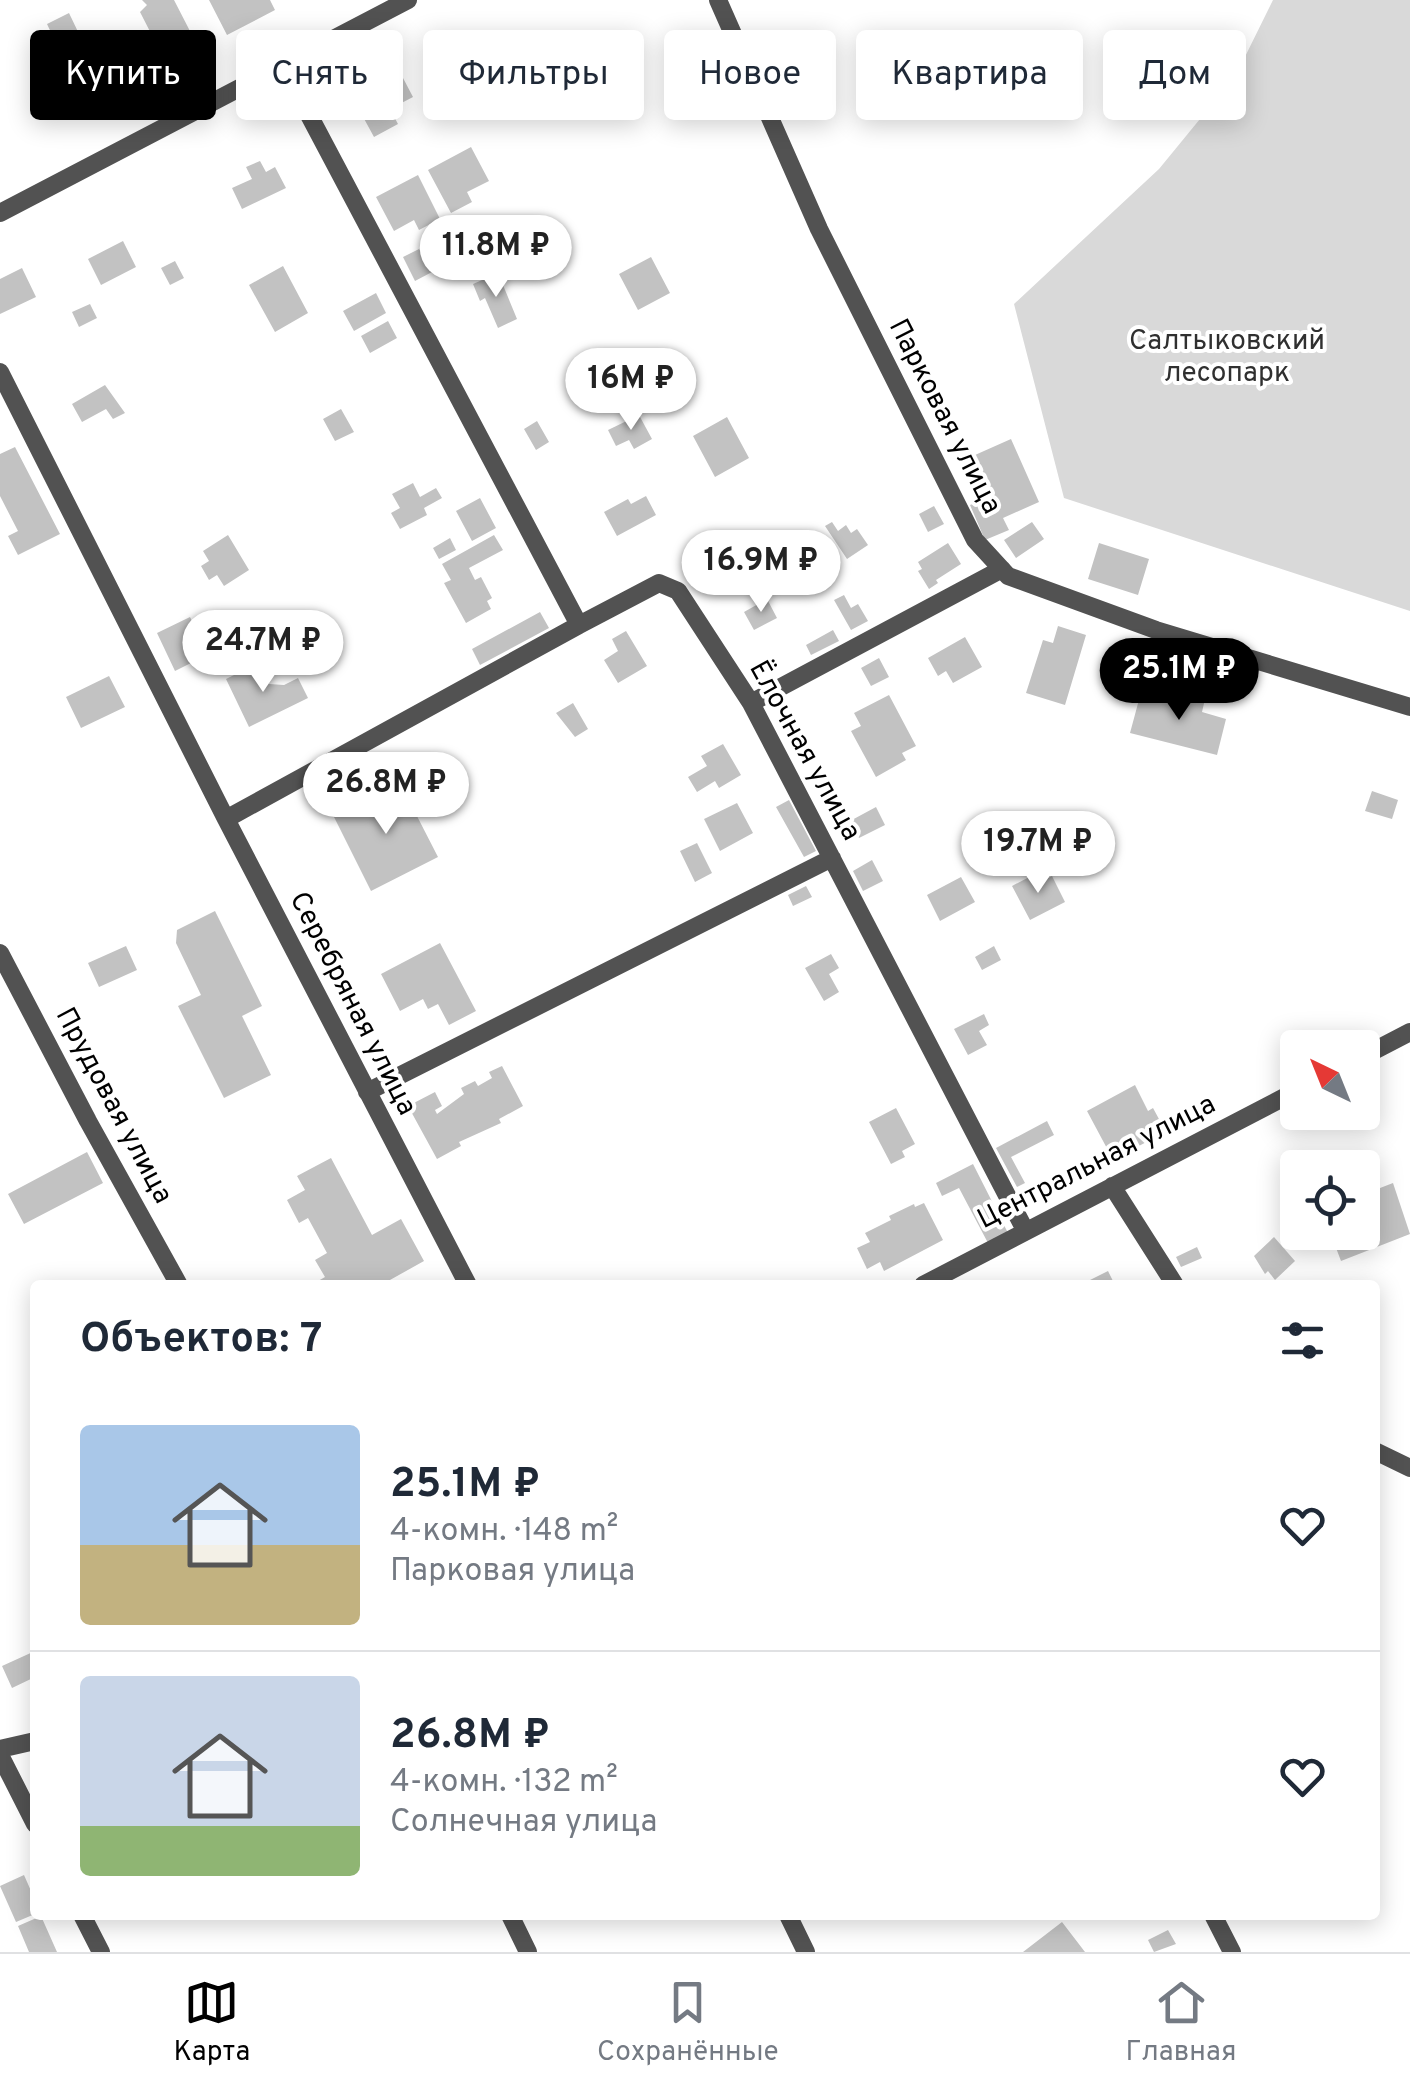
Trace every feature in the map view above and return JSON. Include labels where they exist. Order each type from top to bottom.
[{"type":"street","points":[[349,30],[408,0]]},
{"type":"street","name":"Парковая улица","points":[[718,0],[828,246],[975,540],[1008,576],[1156,630],[1410,707]]},
{"type":"street","points":[[0,214],[236,88]]},
{"type":"street","points":[[226,819],[579,625],[312,120]]},
{"type":"street","name":"Серебряная улица","points":[[0,372],[465,1280]]},
{"type":"street","points":[[751,703],[1002,569]]},
{"type":"street","name":"Ёлочная улица","points":[[579,625],[659,583],[678,591],[751,703],[1025,1230]]},
{"type":"street","points":[[367,1092],[832,858]]},
{"type":"street","name":"Прудовая улица","points":[[0,953],[176,1280]]},
{"type":"street","points":[[1380,1048],[1410,1032]]},
{"type":"street","name":"Центральная улица","points":[[932,1280],[1280,1099]]},
{"type":"street","points":[[1112,1186],[1172,1280]]},
{"type":"street","points":[[1380,1453],[1410,1468]]},
{"type":"street","points":[[30,1743],[0,1752],[30,1814]]},
{"type":"street","points":[[84,1920],[100,1952]]},
{"type":"street","points":[[512,1920],[528,1952]]},
{"type":"street","points":[[790,1920],[806,1952]]},
{"type":"street","points":[[1216,1920],[1232,1952]]},
{"type":"green space","name":"Салтыковский лесопарк","points":[[1273,0],[1410,0],[1410,611],[1064,498],[1014,304],[1159,169],[1199,120],[1246,120],[1246,55]]},
{"type":"building","points":[[142,0],[174,0],[189,30],[149,30],[140,12],[147,5]]},
{"type":"building","points":[[209,0],[270,0],[275,10],[227,35]]},
{"type":"building","points":[[69,13],[77,30],[50,30],[47,24]]},
{"type":"building","points":[[403,78],[413,97],[403,102]]},
{"type":"building","points":[[365,120],[396,120],[398,124],[374,137]]},
{"type":"building","points":[[471,147],[489,181],[467,192],[472,202],[451,213],[428,170]]},
{"type":"building","points":[[260,161],[266,172],[275,167],[286,188],[242,209],[232,188],[252,179],[246,167]]},
{"type":"building","points":[[418,175],[440,219],[419,230],[414,220],[394,231],[376,197]]},
{"type":"building","points":[[123,241],[136,267],[101,285],[88,259]]},
{"type":"building","points":[[419,249],[432,272],[415,281],[403,257]]},
{"type":"building","points":[[651,257],[670,293],[638,310],[619,274]]},
{"type":"building","points":[[175,261],[184,278],[170,285],[161,268]]},
{"type":"building","points":[[283,266],[308,313],[275,332],[249,285]]},
{"type":"building","points":[[22,268],[36,297],[0,314],[0,279]]},
{"type":"building","points":[[498,273],[517,319],[498,328],[485,298],[480,301],[473,284]]},
{"type":"building","points":[[376,293],[386,313],[354,331],[343,311]]},
{"type":"building","points":[[90,304],[97,318],[79,327],[72,312]]},
{"type":"building","points":[[388,321],[397,338],[370,353],[361,336]]},
{"type":"building","points":[[105,385],[125,413],[113,419],[106,409],[82,422],[72,404]]},
{"type":"building","points":[[341,409],[354,432],[335,441],[323,419]]},
{"type":"building","points":[[639,415],[652,439],[634,449],[629,440],[616,446],[608,430]]},
{"type":"building","points":[[727,417],[749,458],[715,477],[693,436]]},
{"type":"building","points":[[537,421],[549,442],[536,450],[524,429]]},
{"type":"building","points":[[1011,439],[1039,502],[1003,518],[1009,530],[985,540],[970,505],[983,499],[966,459]]},
{"type":"building","points":[[15,447],[60,534],[18,555],[8,536],[18,531],[0,496],[0,454]]},
{"type":"building","points":[[413,483],[420,497],[436,488],[442,498],[424,508],[427,515],[400,529],[391,513],[400,508],[392,494]]},
{"type":"building","points":[[646,496],[656,515],[617,536],[604,512],[628,499],[631,504]]},
{"type":"building","points":[[480,498],[496,528],[472,541],[456,511]]},
{"type":"building","points":[[934,506],[944,524],[928,532],[919,514]]},
{"type":"building","points":[[832,522],[838,531],[846,525],[851,533],[857,529],[868,545],[847,559],[825,526]]},
{"type":"building","points":[[1032,522],[1044,539],[1016,558],[1004,540]]},
{"type":"building","points":[[726,530],[733,543],[716,552],[709,539]]},
{"type":"building","points":[[228,535],[249,570],[224,586],[217,575],[209,580],[201,566],[209,561],[203,551]]},
{"type":"building","points":[[494,535],[503,550],[469,568],[475,580],[481,577],[492,598],[487,601],[491,609],[466,623],[444,583],[451,580],[442,564]]},
{"type":"building","points":[[450,538],[456,550],[439,559],[433,548]]},
{"type":"building","points":[[948,543],[961,564],[929,589],[918,571],[922,569],[918,562]]},
{"type":"building","points":[[1099,543],[1149,559],[1138,595],[1088,579]]},
{"type":"building","points":[[772,563],[782,582],[765,591],[755,572]]},
{"type":"building","points":[[844,595],[851,608],[858,604],[868,621],[851,630],[834,600]]},
{"type":"building","points":[[767,599],[777,618],[754,630],[744,612]]},
{"type":"building","points":[[540,612],[549,628],[480,665],[472,649]]},
{"type":"building","points":[[190,617],[209,654],[175,671],[157,633]]},
{"type":"building","points":[[1058,626],[1086,635],[1065,705],[1026,693],[1043,640],[1053,643]]},
{"type":"building","points":[[833,630],[839,641],[811,655],[806,645]]},
{"type":"building","points":[[626,631],[647,666],[618,683],[604,660],[618,651],[612,639]]},
{"type":"building","points":[[965,637],[982,667],[953,683],[946,671],[938,676],[928,658]]},
{"type":"building","points":[[879,658],[889,677],[871,686],[861,668]]},
{"type":"building","points":[[258,663],[269,684],[284,685],[298,678],[308,698],[249,727],[226,679]]},
{"type":"building","points":[[109,676],[125,707],[81,728],[66,697]]},
{"type":"building","points":[[1171,690],[1205,699],[1202,712],[1226,719],[1217,755],[1130,733],[1140,696],[1167,703]]},
{"type":"building","points":[[889,695],[916,746],[902,753],[906,760],[876,777],[851,731],[861,726],[854,713]]},
{"type":"building","points":[[573,703],[588,729],[575,737],[556,713]]},
{"type":"building","points":[[723,744],[741,775],[719,788],[715,781],[697,792],[688,777],[707,766],[701,756]]},
{"type":"building","points":[[400,783],[438,857],[371,891],[334,817]]},
{"type":"building","points":[[1372,791],[1398,800],[1392,819],[1365,811]]},
{"type":"building","points":[[789,800],[816,851],[804,857],[776,807]]},
{"type":"building","points":[[737,803],[753,833],[720,851],[704,819]]},
{"type":"building","points":[[876,807],[885,825],[859,838],[850,821]]},
{"type":"building","points":[[697,843],[712,873],[695,882],[680,851]]},
{"type":"building","points":[[872,860],[883,881],[863,891],[853,871]]},
{"type":"building","points":[[1033,875],[1037,884],[1052,876],[1065,902],[1030,920],[1012,886]]},
{"type":"building","points":[[961,877],[975,902],[940,921],[927,895]]},
{"type":"building","points":[[806,886],[812,897],[793,906],[788,895]]},
{"type":"building","points":[[215,911],[262,1006],[242,1016],[271,1075],[224,1098],[178,1006],[201,995],[176,943],[177,930]]},
{"type":"building","points":[[440,943],[476,1011],[449,1025],[438,1004],[428,1009],[423,999],[400,1011],[381,974]]},
{"type":"building","points":[[126,946],[137,970],[99,987],[88,963]]},
{"type":"building","points":[[994,946],[1001,960],[982,970],[975,957]]},
{"type":"building","points":[[831,954],[839,968],[829,974],[839,992],[824,1001],[805,968]]},
{"type":"building","points":[[984,1014],[989,1025],[979,1031],[987,1045],[968,1055],[954,1029]]},
{"type":"building","points":[[502,1066],[523,1106],[437,1159],[408,1106],[435,1092],[442,1106],[435,1110],[437,1114],[464,1094],[461,1088],[475,1081],[478,1086],[492,1078],[489,1072]]},
{"type":"building","points":[[1135,1085],[1148,1111],[1153,1108],[1166,1132],[1131,1150],[1128,1145],[1110,1154],[1087,1111]]},
{"type":"building","points":[[896,1108],[915,1144],[902,1151],[905,1157],[891,1164],[869,1122]]},
{"type":"building","points":[[1047,1121],[1054,1135],[1011,1157],[1025,1183],[1017,1187],[996,1148]]},
{"type":"building","points":[[87,1152],[103,1183],[24,1224],[8,1194]]},
{"type":"building","points":[[331,1158],[372,1235],[401,1219],[424,1261],[390,1280],[320,1280],[325,1277],[315,1260],[327,1253],[308,1218],[299,1223],[287,1200],[305,1190],[297,1176]]},
{"type":"building","points":[[973,1164],[1008,1233],[988,1243],[959,1188],[942,1196],[936,1183]]},
{"type":"building","points":[[1393,1183],[1410,1234],[1380,1246],[1380,1188]]},
{"type":"building","points":[[924,1203],[943,1240],[884,1271],[880,1262],[867,1269],[857,1248],[870,1242],[865,1233],[891,1220],[889,1216]]},
{"type":"building","points":[[1274,1237],[1280,1250],[1285,1250],[1295,1261],[1275,1280],[1268,1271],[1265,1274],[1254,1256]]},
{"type":"building","points":[[1197,1247],[1202,1258],[1181,1267],[1176,1257]]},
{"type":"building","points":[[1337,1250],[1369,1250],[1341,1261]]},
{"type":"building","points":[[1108,1271],[1112,1280],[1090,1280]]},
{"type":"building","points":[[30,1653],[30,1679],[12,1688],[2,1666]]},
{"type":"building","points":[[24,1875],[30,1889],[30,1916],[16,1922],[0,1886]]},
{"type":"building","points":[[43,1920],[57,1952],[29,1952],[18,1926]]},
{"type":"building","points":[[1062,1922],[1085,1952],[1023,1952]]},
{"type":"building","points":[[1168,1930],[1176,1944],[1154,1952],[1148,1940]]}]
